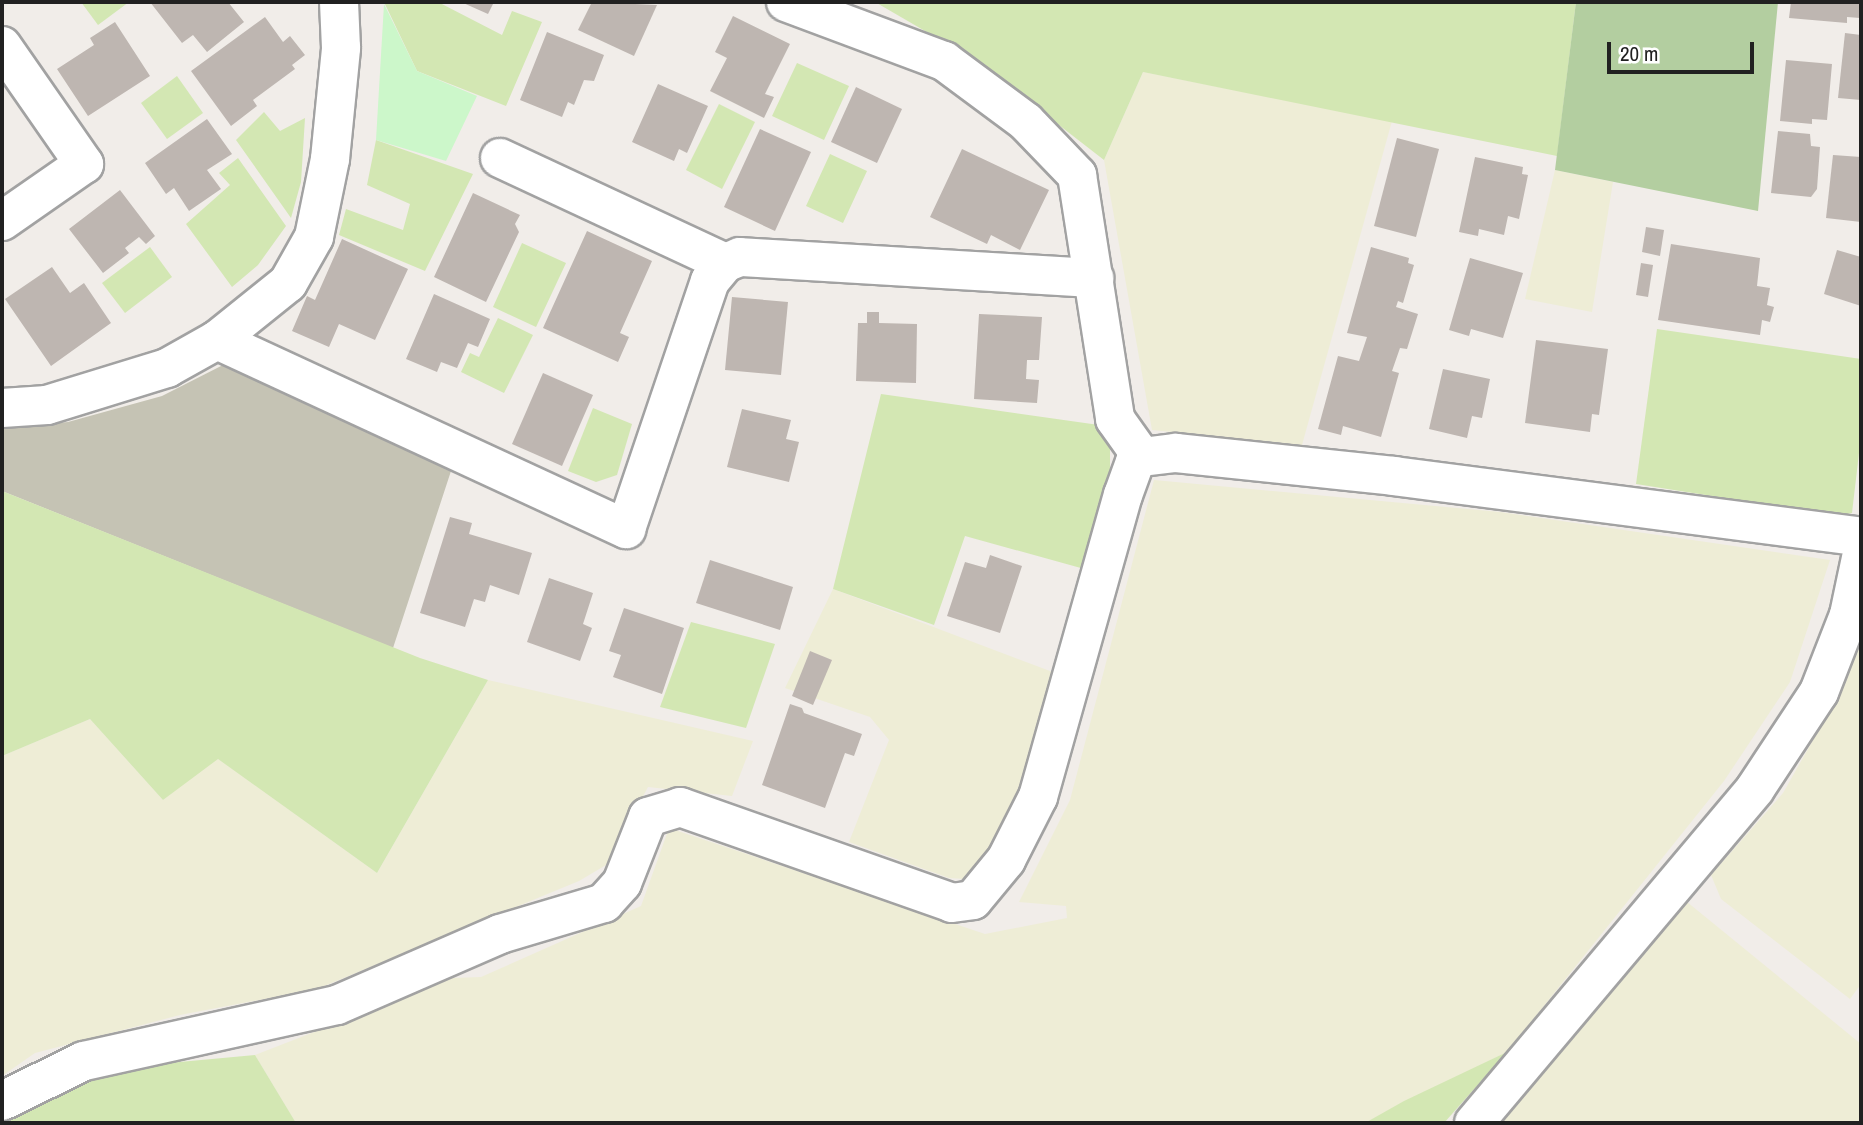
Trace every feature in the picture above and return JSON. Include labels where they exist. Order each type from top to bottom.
[{"type":"street","points":[[2,408],[47,405],[154,372],[218,340],[288,283],[314,237],[330,159],[341,48],[339,2]]},
{"type":"street","points":[[786,2],[944,61],[1026,122],[1077,176],[1115,419],[1142,457]]},
{"type":"street","points":[[2,46],[84,164],[2,221]]},
{"type":"street","points":[[500,158],[725,263]]},
{"type":"street","points":[[218,340],[626,529],[710,281],[725,263],[740,257],[1094,278]]},
{"type":"street","points":[[2,1101],[85,1061],[337,1005],[499,934],[604,903],[622,883],[648,817],[680,807],[952,903],[973,900],[1006,860],[1038,797],[1123,495],[1135,463],[1142,457],[1176,453],[1381,474],[1861,537]]},
{"type":"street","points":[[1474,1123],[1755,789],[1819,692],[1849,615],[1861,558]]},
{"type":"shaded area","points":[[225,364],[451,471],[393,648],[2,491],[2,428],[68,422],[162,396]]},
{"type":"green space","points":[[81,2],[129,2],[98,25]]},
{"type":"green space","points":[[384,2],[438,2],[502,35],[512,11],[542,22],[506,106],[417,71]]},
{"type":"green space","points":[[875,2],[1576,2],[1557,156],[1143,72],[1104,160],[975,60]]},
{"type":"green space","points":[[1576,2],[1778,2],[1758,211],[1555,170]]},
{"type":"green space","points":[[384,4],[417,71],[477,96],[446,161],[376,140]]},
{"type":"green space","points":[[797,63],[849,86],[824,140],[772,116]]},
{"type":"green space","points":[[1143,72],[1392,121],[1302,445],[1152,430],[1104,160]]},
{"type":"green space","points":[[177,76],[203,113],[167,139],[141,103]]},
{"type":"green space","points":[[719,104],[755,122],[722,189],[686,170]]},
{"type":"green space","points":[[264,112],[280,131],[305,118],[301,182],[291,218],[236,140]]},
{"type":"green space","points":[[376,140],[473,174],[425,271],[339,235],[346,209],[403,230],[410,204],[367,185]]},
{"type":"green space","points":[[830,154],[867,171],[843,223],[806,206]]},
{"type":"green space","points":[[238,158],[286,226],[258,265],[232,287],[186,224],[230,185],[219,173]]},
{"type":"green space","points":[[1555,170],[1613,182],[1592,312],[1525,299]]},
{"type":"green space","points":[[522,243],[566,263],[536,327],[493,307]]},
{"type":"green space","points":[[150,247],[172,277],[125,313],[102,283]]},
{"type":"green space","points":[[498,318],[533,335],[504,393],[461,372],[470,353],[479,357]]},
{"type":"green space","points":[[1657,329],[1861,359],[1861,436],[1852,513],[1838,516],[1636,484]]},
{"type":"green space","points":[[881,394],[1099,425],[1110,438],[1110,473],[1088,570],[965,536],[934,625],[833,589]]},
{"type":"green space","points":[[593,408],[632,424],[617,475],[596,482],[568,471]]},
{"type":"green space","points":[[1154,480],[1500,512],[1830,560],[1790,682],[1724,781],[1507,1052],[1365,1123],[296,1123],[255,1055],[453,978],[481,977],[641,906],[669,828],[985,934],[1067,918],[1066,906],[1019,902],[1070,800]]},
{"type":"green space","points":[[2,491],[420,658],[488,680],[377,873],[218,759],[163,800],[90,719],[2,756]]},
{"type":"green space","points":[[833,589],[1058,674],[1023,787],[996,844],[964,879],[949,878],[849,842],[889,740],[870,717],[785,688]]},
{"type":"green space","points":[[691,622],[775,644],[746,728],[660,707]]},
{"type":"green space","points":[[1861,636],[1861,984],[1850,999],[1721,899],[1711,875],[1783,793],[1846,682]]},
{"type":"green space","points":[[488,680],[753,741],[732,796],[648,787],[606,865],[579,881],[317,989],[180,1015],[35,1053],[2,1076],[2,756],[90,719],[163,800],[217,758],[377,873]]},
{"type":"green space","points":[[1681,897],[1861,1044],[1861,1123],[1495,1123]]},
{"type":"green space","points":[[1507,1052],[1444,1123],[1365,1123],[1404,1101]]},
{"type":"green space","points":[[255,1055],[296,1123],[2,1123],[62,1088],[158,1064]]},
{"type":"building","points":[[150,2],[228,2],[244,22],[207,52],[193,35],[182,43]]},
{"type":"building","points":[[461,2],[494,2],[488,14]]},
{"type":"building","points":[[592,2],[657,5],[634,56],[578,30]]},
{"type":"building","points":[[1791,2],[1861,2],[1860,18],[1847,17],[1847,23],[1789,18]]},
{"type":"building","points":[[733,16],[790,44],[765,94],[774,97],[764,118],[710,91],[727,58],[715,52]]},
{"type":"building","points":[[265,17],[283,42],[290,36],[305,55],[292,65],[295,69],[253,100],[257,106],[231,126],[191,71]]},
{"type":"building","points":[[115,22],[150,76],[88,116],[57,69],[94,45],[90,38]]},
{"type":"building","points":[[547,32],[604,55],[594,81],[584,80],[574,105],[568,102],[562,117],[520,100]]},
{"type":"building","points":[[1845,33],[1861,35],[1861,100],[1838,98]]},
{"type":"building","points":[[1786,60],[1832,64],[1827,120],[1812,119],[1812,124],[1780,121]]},
{"type":"building","points":[[658,84],[708,106],[687,153],[679,149],[674,161],[632,142]]},
{"type":"building","points":[[856,87],[902,109],[877,163],[831,142]]},
{"type":"building","points":[[207,119],[232,154],[207,170],[221,189],[189,211],[174,188],[166,194],[145,163]]},
{"type":"building","points":[[760,129],[811,152],[775,231],[724,207]]},
{"type":"building","points":[[1778,131],[1810,134],[1811,146],[1820,147],[1817,189],[1811,197],[1771,193]]},
{"type":"building","points":[[1397,138],[1439,149],[1416,237],[1374,226]]},
{"type":"building","points":[[962,149],[1049,190],[1020,250],[991,235],[987,244],[930,217]]},
{"type":"building","points":[[1833,155],[1861,157],[1861,222],[1826,218]]},
{"type":"building","points":[[1475,157],[1523,167],[1522,174],[1528,175],[1519,219],[1508,216],[1504,235],[1479,229],[1478,236],[1459,232]]},
{"type":"building","points":[[120,190],[155,236],[146,244],[139,237],[125,248],[129,253],[103,273],[69,229]]},
{"type":"building","points":[[473,193],[520,215],[515,224],[519,232],[486,302],[434,277]]},
{"type":"building","points":[[1646,227],[1664,230],[1660,256],[1642,252]]},
{"type":"building","points":[[587,231],[652,261],[620,333],[629,337],[618,362],[543,328]]},
{"type":"building","points":[[342,239],[408,269],[375,340],[339,324],[329,347],[292,331],[307,296],[315,300]]},
{"type":"building","points":[[1671,244],[1760,258],[1757,286],[1770,288],[1767,305],[1774,307],[1770,322],[1762,320],[1760,335],[1658,320]]},
{"type":"building","points":[[1371,247],[1409,258],[1408,263],[1414,265],[1403,303],[1398,301],[1396,307],[1418,314],[1407,349],[1400,348],[1392,371],[1399,373],[1381,437],[1343,426],[1341,435],[1318,429],[1338,356],[1359,361],[1367,337],[1347,333]]},
{"type":"building","points":[[1837,250],[1861,257],[1861,306],[1824,294]]},
{"type":"building","points":[[1470,258],[1523,273],[1503,338],[1471,329],[1469,336],[1449,330]]},
{"type":"building","points":[[1641,263],[1653,265],[1648,297],[1636,295]]},
{"type":"building","points":[[52,267],[70,293],[84,283],[111,323],[51,366],[5,299]]},
{"type":"building","points":[[434,294],[490,319],[478,347],[468,343],[457,368],[441,362],[437,372],[406,359]]},
{"type":"building","points":[[732,297],[788,302],[781,375],[725,370]]},
{"type":"building","points":[[867,312],[879,312],[879,323],[917,324],[916,383],[856,381],[858,323],[867,323]]},
{"type":"building","points":[[979,314],[1042,317],[1039,360],[1027,360],[1026,379],[1039,380],[1037,403],[974,399]]},
{"type":"building","points":[[1536,340],[1608,349],[1599,415],[1592,414],[1590,432],[1525,423]]},
{"type":"building","points":[[1443,369],[1490,379],[1482,418],[1472,416],[1467,438],[1429,429]]},
{"type":"building","points":[[543,373],[593,395],[562,466],[512,444]]},
{"type":"building","points":[[742,409],[791,420],[786,439],[799,442],[789,482],[727,467]]},
{"type":"building","points":[[450,517],[472,523],[469,534],[532,553],[519,595],[490,585],[485,602],[474,599],[465,627],[420,613]]},
{"type":"building","points":[[990,555],[1022,566],[1000,633],[947,616],[965,562],[986,568]]},
{"type":"building","points":[[710,560],[793,587],[780,630],[696,603]]},
{"type":"building","points":[[549,578],[593,593],[583,624],[592,628],[580,661],[527,642]]},
{"type":"building","points":[[624,608],[684,628],[662,694],[613,677],[621,655],[609,651]]},
{"type":"building","points":[[810,651],[832,660],[813,705],[792,696]]},
{"type":"building","points":[[790,704],[802,708],[804,713],[862,734],[854,756],[845,753],[825,808],[762,785]]}]
